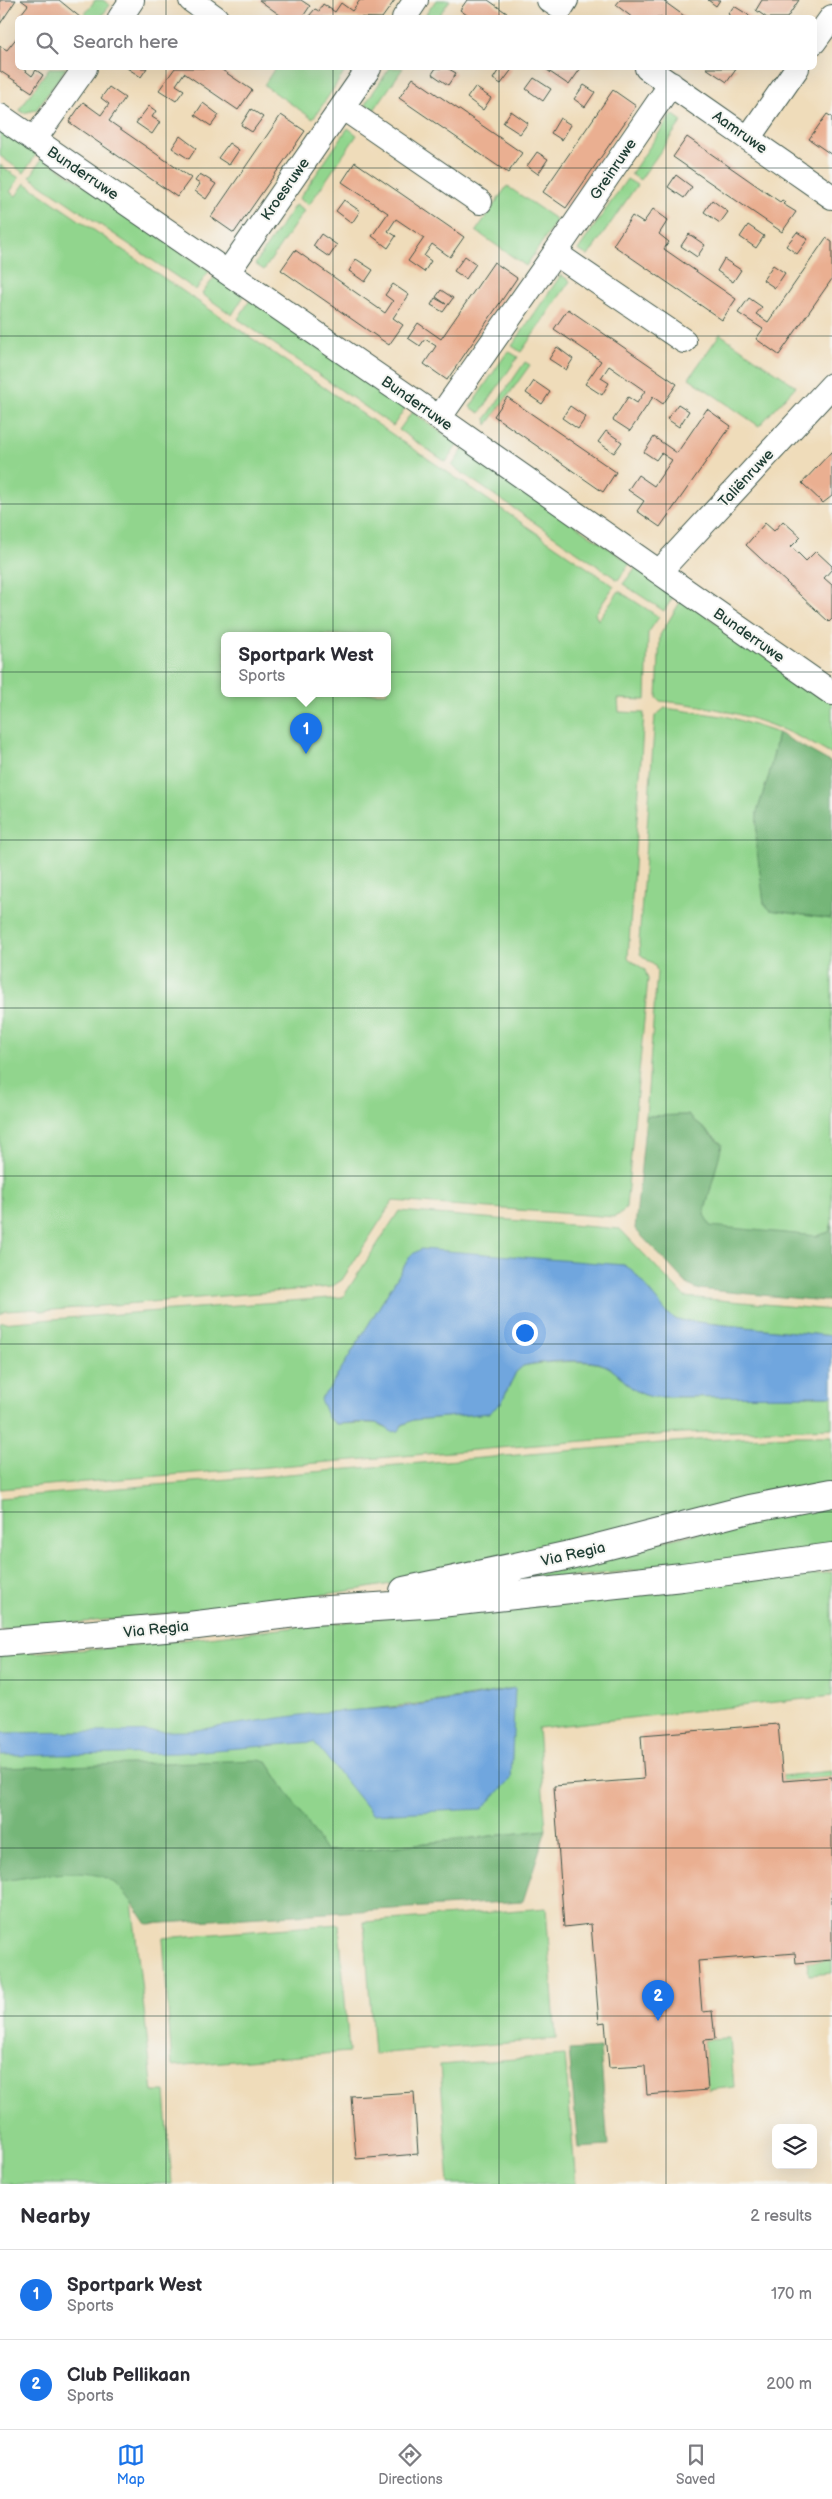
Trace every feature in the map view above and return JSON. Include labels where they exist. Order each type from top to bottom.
[{"type":"main road","name":"Via Regia","points":[[312,1611],[570,1555],[749,1508],[832,1493]]},
{"type":"main road","name":"Via Regia","points":[[0,1642],[171,1628],[312,1611],[440,1603],[682,1577],[832,1557]]},
{"type":"street","points":[[191,0],[212,15]]},
{"type":"street","points":[[406,15],[416,0]]},
{"type":"street","points":[[817,38],[832,17]]},
{"type":"street","points":[[34,140],[84,70]]},
{"type":"street","name":"Kroesruwe","points":[[228,272],[368,70]]},
{"type":"street","name":"Aamruwe","points":[[650,70],[749,137],[832,197]]},
{"type":"street","points":[[749,137],[796,70]]},
{"type":"street","name":"Greinruwe","points":[[438,418],[556,253],[671,84]]},
{"type":"street","points":[[342,107],[480,202]]},
{"type":"street","name":"Bunderruwe","points":[[0,116],[228,272],[832,693]]},
{"type":"street","points":[[556,253],[684,341]]},
{"type":"street","name":"Taliënruwe","points":[[660,572],[832,385]]},
{"type":"green space","points":[[95,0],[103,0],[110,5],[102,15],[84,15]]},
{"type":"green space","points":[[436,0],[450,0],[439,15],[425,15]]},
{"type":"green space","points":[[48,70],[65,70],[36,110],[23,113],[19,110]]},
{"type":"green space","points":[[274,70],[339,70],[344,73],[313,119],[264,85]]},
{"type":"green space","points":[[389,70],[402,70],[374,110],[365,104]]},
{"type":"green space","points":[[672,114],[682,121],[640,180],[631,174]]},
{"type":"green space","points":[[348,128],[357,135],[309,205],[299,199]]},
{"type":"green space","points":[[0,129],[37,153],[24,173],[0,156]]},
{"type":"green space","points":[[43,157],[209,271],[196,290],[30,177]]},
{"type":"green space","points":[[0,165],[19,178],[10,192],[16,196],[25,183],[614,586],[595,614],[598,620],[619,591],[659,617],[648,633],[646,700],[618,699],[619,712],[644,713],[628,958],[645,970],[648,979],[626,1207],[622,1213],[614,1217],[393,1201],[342,1280],[331,1287],[41,1311],[37,1309],[6,1311],[0,1314]]},
{"type":"green space","points":[[627,179],[637,185],[588,256],[578,250]]},
{"type":"green space","points":[[507,186],[557,220],[526,266],[476,231]]},
{"type":"green space","points":[[295,205],[304,211],[264,270],[255,264]]},
{"type":"green space","points":[[561,275],[570,281],[521,352],[512,346]]},
{"type":"green space","points":[[215,276],[244,296],[232,315],[202,294]]},
{"type":"green space","points":[[250,300],[406,407],[393,426],[238,319]]},
{"type":"green space","points":[[720,334],[796,386],[759,426],[689,378]]},
{"type":"green space","points":[[508,351],[518,357],[480,413],[470,407]]},
{"type":"green space","points":[[525,362],[530,365],[487,425],[486,418]]},
{"type":"green space","points":[[412,412],[458,444],[446,462],[399,430]]},
{"type":"green space","points":[[464,448],[630,563],[618,580],[452,466]]},
{"type":"green space","points":[[636,567],[675,594],[664,611],[623,584]]},
{"type":"green space","points":[[682,599],[832,702],[832,755],[791,733],[749,718],[705,707],[660,701],[657,698],[660,635]]},
{"type":"green space","points":[[665,708],[729,717],[778,733],[769,775],[757,812],[764,903],[770,910],[830,919],[832,915],[832,1223],[829,1232],[817,1236],[710,1227],[704,1215],[722,1144],[688,1115],[646,1116],[657,971],[655,966],[640,954],[639,942],[655,716]]},
{"type":"green space","points":[[778,733],[832,763],[832,915],[830,919],[770,910],[764,903],[756,843],[757,812],[769,775]]},
{"type":"green space","points":[[688,1115],[722,1145],[704,1214],[710,1226],[817,1236],[829,1232],[832,1223],[831,1299],[825,1301],[697,1289],[688,1285],[635,1229],[646,1116]]},
{"type":"green space","points":[[399,1211],[620,1229],[685,1297],[832,1310],[832,1336],[677,1320],[656,1302],[624,1265],[411,1255],[329,1389],[320,1399],[336,1424],[376,1423],[390,1429],[413,1420],[489,1413],[501,1403],[516,1372],[523,1366],[554,1362],[592,1362],[608,1367],[638,1392],[653,1397],[832,1396],[832,1428],[682,1433],[0,1489],[0,1323],[343,1297]]},
{"type":"green space","points":[[832,1436],[832,1487],[409,1581],[256,1604],[0,1630],[0,1498],[698,1440]]},
{"type":"green space","points":[[832,1502],[832,1549],[446,1591]]},
{"type":"green space","points":[[832,1572],[832,1696],[538,1728],[546,1830],[362,1850],[325,1851],[267,1762],[132,1901],[153,2092],[165,2092],[172,2184],[0,2184],[0,1654],[100,1649],[723,1580],[772,1580]],"holes":[[[514,1688],[511,1778],[316,1714],[440,1701]]]},
{"type":"green space","points":[[259,1760],[267,1762],[326,1851],[362,1850],[546,1830],[523,1901],[147,1924],[123,1891],[113,1882],[102,1877],[74,1873],[0,1881],[0,1768]]},
{"type":"green space","points":[[832,1771],[832,1777],[783,1781],[782,1776]]},
{"type":"green space","points":[[546,1908],[556,2039],[374,2054],[364,1922]]},
{"type":"green space","points":[[339,1924],[349,2052],[172,2066],[163,1938]]},
{"type":"green space","points":[[832,1960],[832,1973],[809,1975],[807,1962]]},
{"type":"green space","points":[[730,2039],[734,2087],[708,2090],[704,2040]]},
{"type":"green space","points":[[600,2048],[608,2146],[578,2148],[569,2050]]},
{"type":"green space","points":[[565,2055],[576,2184],[449,2184],[440,2065]]},
{"type":"water","points":[[421,1249],[624,1265],[632,1270],[668,1314],[677,1320],[832,1336],[832,1396],[653,1397],[638,1392],[608,1367],[601,1364],[580,1361],[554,1361],[523,1366],[516,1372],[501,1403],[489,1413],[413,1420],[402,1425],[399,1431],[391,1432],[381,1424],[336,1424],[328,1418],[320,1399],[329,1389],[411,1255]]},
{"type":"water","points":[[515,1688],[511,1779],[482,1809],[372,1814],[314,1742],[177,1753],[0,1756],[0,1733],[188,1731],[315,1713],[404,1707],[472,1697]]},
{"type":"building","points":[[0,0],[16,0],[0,24]]},
{"type":"building","points":[[21,0],[59,0],[77,15],[20,15],[28,5]]},
{"type":"building","points":[[259,0],[301,0],[310,6],[304,15],[280,15]]},
{"type":"building","points":[[360,0],[395,0],[384,15],[310,15],[315,9],[319,11],[323,4],[335,12],[341,3],[352,11]]},
{"type":"building","points":[[467,0],[488,0],[510,15],[467,15],[460,10]]},
{"type":"building","points":[[620,0],[662,0],[683,15],[629,15],[616,5]]},
{"type":"building","points":[[708,0],[720,0],[716,6]]},
{"type":"building","points":[[762,0],[799,0],[789,15],[763,15],[756,10]]},
{"type":"building","points":[[734,6],[748,15],[729,15],[728,14]]},
{"type":"building","points":[[15,40],[15,70],[24,70],[32,76],[36,70],[43,75],[32,92],[0,71],[0,46],[7,50]]},
{"type":"building","points":[[130,70],[146,70],[141,77]]},
{"type":"building","points":[[174,70],[222,70],[252,90],[238,110],[184,73],[176,85],[184,90],[176,101],[159,90]]},
{"type":"building","points":[[435,70],[451,70],[456,73],[448,85],[432,74]]},
{"type":"building","points":[[496,70],[512,70],[501,84],[493,79],[498,71]]},
{"type":"building","points":[[547,70],[580,70],[569,85]]},
{"type":"building","points":[[709,70],[736,70],[727,82]]},
{"type":"building","points":[[413,78],[522,153],[508,173],[399,98]]},
{"type":"building","points":[[534,78],[551,89],[543,101],[526,89]]},
{"type":"building","points":[[584,85],[595,92],[585,107],[574,99]]},
{"type":"building","points":[[109,87],[125,98],[109,121],[191,178],[177,197],[69,122],[83,102],[101,115],[109,104],[101,98]]},
{"type":"building","points":[[475,87],[491,98],[483,110],[467,98]]},
{"type":"building","points":[[613,90],[636,106],[566,208],[543,192]]},
{"type":"building","points":[[203,103],[219,115],[211,126],[195,115]]},
{"type":"building","points":[[149,106],[156,111],[152,117],[160,122],[152,134],[136,123]]},
{"type":"building","points":[[251,109],[263,117],[252,132],[241,125]]},
{"type":"building","points":[[511,111],[528,123],[520,134],[503,123]]},
{"type":"building","points":[[827,114],[832,117],[832,155],[809,139]]},
{"type":"building","points":[[281,115],[305,131],[234,233],[211,217]]},
{"type":"building","points":[[560,118],[571,125],[562,140],[551,133]]},
{"type":"building","points":[[180,136],[196,148],[189,159],[172,148]]},
{"type":"building","points":[[687,137],[780,202],[782,200],[785,202],[783,204],[796,212],[782,232],[673,157]]},
{"type":"building","points":[[229,143],[239,150],[229,165],[218,158]]},
{"type":"building","points":[[537,152],[548,159],[538,174],[527,166]]},
{"type":"building","points":[[355,162],[464,237],[450,257],[432,244],[424,256],[431,261],[424,272],[408,261],[424,238],[396,219],[388,231],[396,236],[388,248],[372,236],[388,213],[342,182]]},
{"type":"building","points":[[200,174],[216,184],[206,199],[195,191],[200,184],[195,181]]},
{"type":"building","points":[[676,175],[692,187],[684,198],[668,187]]},
{"type":"building","points":[[344,200],[360,211],[352,223],[336,211]]},
{"type":"building","points":[[712,200],[728,212],[720,223],[704,212]]},
{"type":"building","points":[[653,209],[668,220],[659,234],[669,242],[664,249],[736,299],[722,320],[613,245],[632,216],[643,223]]},
{"type":"building","points":[[748,225],[764,236],[756,248],[740,237]]},
{"type":"building","points":[[797,232],[808,239],[797,254],[786,246]]},
{"type":"building","points":[[321,234],[337,245],[329,257],[313,246]]},
{"type":"building","points":[[689,234],[705,245],[697,257],[681,246]]},
{"type":"building","points":[[826,238],[832,242],[832,279],[779,355],[756,339],[763,329],[738,313],[749,298],[762,307],[756,314],[768,322]]},
{"type":"building","points":[[295,250],[385,313],[393,301],[385,295],[393,284],[409,295],[393,318],[403,325],[389,345],[281,270]]},
{"type":"building","points":[[465,256],[476,264],[466,279],[454,271]]},
{"type":"building","points":[[356,259],[373,270],[365,282],[349,271]]},
{"type":"building","points":[[724,259],[741,270],[733,282],[717,271]]},
{"type":"building","points":[[494,262],[517,278],[447,380],[424,364],[436,346],[425,339],[420,346],[408,338],[418,323],[441,339]]},
{"type":"building","points":[[773,265],[785,273],[775,288],[763,280]]},
{"type":"building","points":[[441,290],[453,298],[443,312],[431,305],[435,298],[446,304],[436,297]]},
{"type":"building","points":[[568,309],[677,384],[663,404],[653,397],[630,431],[613,420],[628,397],[637,403],[645,391],[609,366],[601,378],[609,383],[602,395],[585,384],[601,361],[554,329]]},
{"type":"building","points":[[557,347],[573,359],[566,370],[549,359]]},
{"type":"building","points":[[534,381],[550,392],[542,404],[526,393]]},
{"type":"building","points":[[507,397],[616,472],[603,492],[494,416]]},
{"type":"building","points":[[678,404],[689,411],[679,427],[667,419]]},
{"type":"building","points":[[570,406],[586,417],[578,429],[562,418]]},
{"type":"building","points":[[707,409],[731,426],[660,527],[637,511],[644,501],[628,490],[638,475],[654,486],[672,460],[661,453],[656,460],[644,452],[654,437],[677,453]]},
{"type":"building","points":[[606,431],[622,442],[614,453],[598,442]]},
{"type":"building","points":[[832,451],[832,496],[823,503],[802,483]]},
{"type":"building","points":[[783,521],[801,537],[791,547],[806,561],[816,551],[832,566],[832,569],[824,578],[832,585],[832,619],[829,622],[746,545],[765,523],[774,531]]},
{"type":"building","points":[[778,1724],[783,1781],[832,1777],[832,1960],[796,1963],[795,1953],[698,1961],[702,2012],[712,2011],[715,2039],[704,2040],[708,2090],[647,2095],[645,2066],[609,2068],[605,2022],[599,2023],[591,1924],[564,1927],[554,1786],[644,1779],[641,1735]]},
{"type":"building","points":[[414,2092],[418,2154],[356,2159],[351,2096]]},
{"type":"place","name":"Sportpark West","points":[[306,754]]},
{"type":"place","name":"Club Pellikaan","points":[[658,2021]]}]
